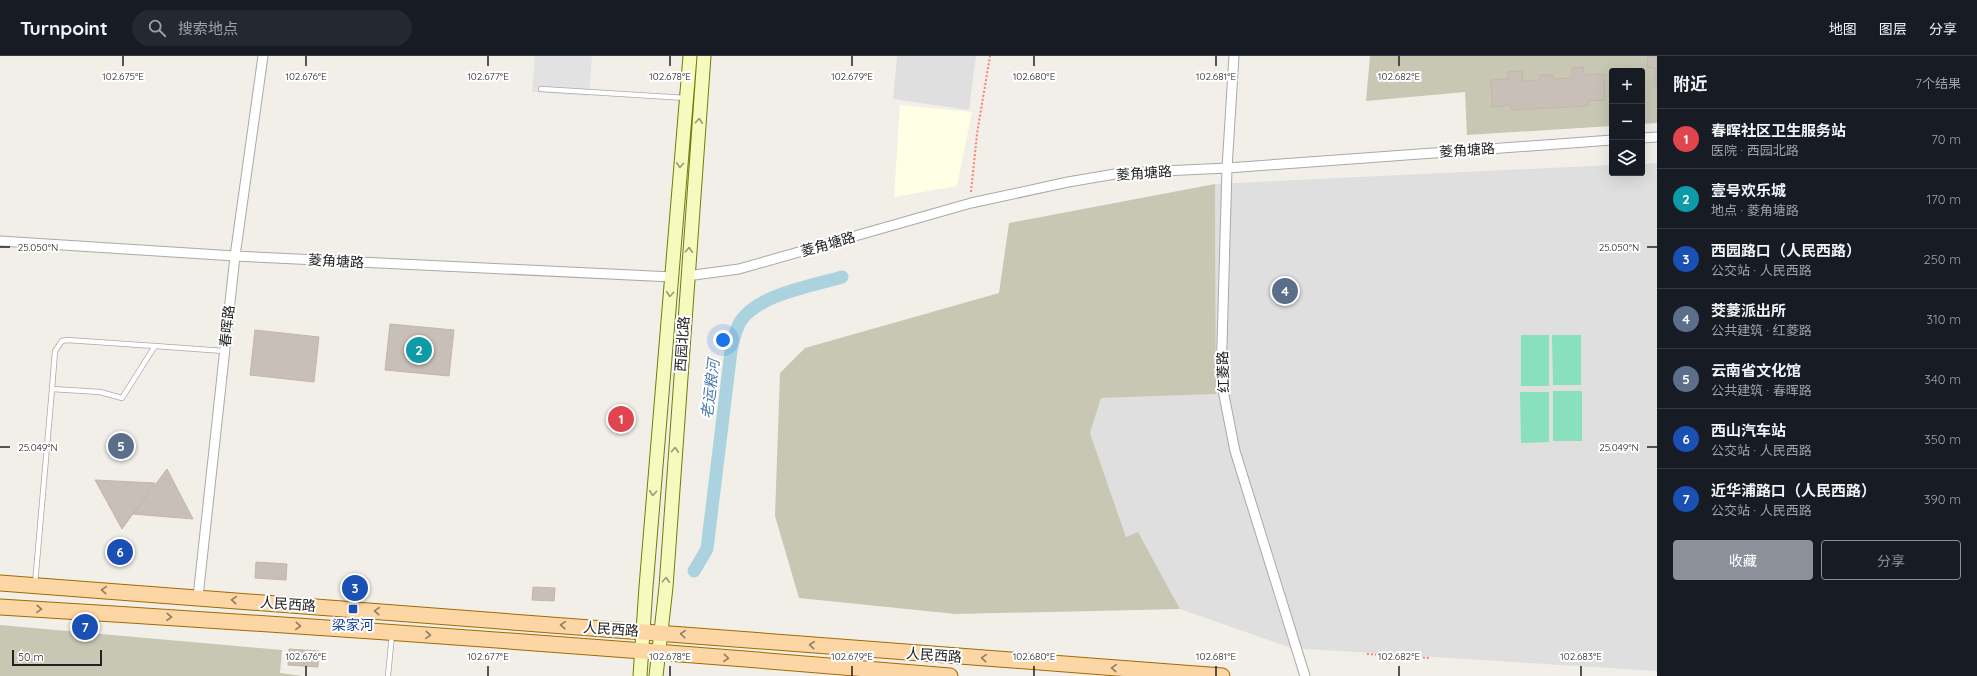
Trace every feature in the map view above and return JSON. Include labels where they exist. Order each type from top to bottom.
[{"type":"main road","name":"西园北路","points":[[640,676],[690,56]]},
{"type":"main road","name":"西园北路","points":[[656,676],[660,652],[704,56]]},
{"type":"main road","name":"人民西路","points":[[0,583],[661,632],[1222,676]]},
{"type":"main road","name":"人民西路","points":[[0,607],[660,652],[949,676]]},
{"type":"street","name":"春晖路","points":[[198,597],[234,256],[263,56]]},
{"type":"street","name":"红菱路","points":[[1234,56],[1227,168],[1221,380],[1235,451],[1304,676]]},
{"type":"street","points":[[1645,138],[1657,137]]},
{"type":"street","name":"菱角塘路","points":[[687,276],[739,269],[971,203],[1068,182],[1121,173],[1227,168],[1609,140]]},
{"type":"street","name":"菱角塘路","points":[[0,242],[234,256],[672,277]]},
{"type":"lane","points":[[542,89],[686,98]]},
{"type":"lane","points":[[35,585],[55,351],[62,341],[67,340],[224,351]]},
{"type":"lane","points":[[52,389],[100,392],[122,398],[155,346]]},
{"type":"lane","points":[[388,676],[392,633]]},
{"type":"path","points":[[971,203],[971,182],[990,56]]},
{"type":"path","points":[[1368,654],[1430,658]]},
{"type":"shaded area","points":[[535,56],[592,56],[589,96],[532,92]]},
{"type":"shaded area","points":[[897,56],[976,56],[969,110],[893,99]]},
{"type":"shaded area","points":[[1370,56],[1657,56],[1657,123],[1645,124],[1645,68],[1609,68],[1609,126],[1467,135],[1465,92],[1366,101]]},
{"type":"shaded area","points":[[900,105],[972,112],[957,186],[894,197]]},
{"type":"shaded area","points":[[1657,163],[1657,671],[1291,648],[1180,609],[1138,532],[1126,537],[1090,433],[1101,398],[1216,394],[1215,184],[1609,165],[1609,176],[1645,176],[1645,164]]},
{"type":"shaded area","points":[[1215,184],[1216,394],[1101,398],[1090,433],[1126,537],[1138,532],[1180,609],[956,614],[799,598],[775,516],[780,373],[805,348],[999,293],[1009,223]]},
{"type":"shaded area","points":[[0,625],[282,650],[280,673],[303,676],[0,676]]},
{"type":"green space","points":[[1521,335],[1549,335],[1549,386],[1521,386]]},
{"type":"green space","points":[[1552,335],[1581,335],[1581,385],[1553,385]]},
{"type":"green space","points":[[1553,391],[1582,391],[1582,441],[1553,441]]},
{"type":"green space","points":[[1520,392],[1549,392],[1549,442],[1521,443]]},
{"type":"building","points":[[1648,56],[1657,56],[1657,86],[1654,86],[1655,68],[1647,67]]},
{"type":"building","points":[[1583,67],[1584,75],[1604,74],[1605,100],[1588,101],[1588,106],[1511,110],[1511,105],[1492,107],[1491,80],[1508,79],[1508,72],[1522,71],[1523,81],[1540,80],[1540,75],[1553,75],[1553,79],[1572,78],[1572,68]]},
{"type":"building","points":[[390,324],[454,330],[449,376],[385,370]]},
{"type":"building","points":[[255,330],[319,337],[314,382],[250,375]]},
{"type":"building","points":[[167,469],[193,519],[133,514]]},
{"type":"building","points":[[95,480],[155,483],[122,529]]},
{"type":"building","points":[[256,562],[287,564],[286,580],[255,578]]},
{"type":"building","points":[[533,587],[555,588],[554,601],[532,600]]},
{"type":"building","points":[[289,649],[319,651],[318,667],[288,665]]},
{"type":"waterway","name":"老运粮河","points":[[694,571],[707,549],[731,351],[738,325],[748,312],[759,304],[786,292],[842,277]]},
{"type":"place","name":"茭菱派出所","points":[[1285,291]]},
{"type":"place","name":"壹号欢乐城","points":[[419,350]]},
{"type":"place","name":"春晖社区卫生服务站","points":[[621,419]]},
{"type":"place","name":"云南省文化馆","points":[[121,446]]},
{"type":"place","name":"西山汽车站","points":[[120,552]]},
{"type":"place","name":"西园路口（人民西路）","points":[[355,588]]},
{"type":"place","name":"梁家河","points":[[353,609]]},
{"type":"place","name":"近华浦路口（人民西路）","points":[[85,627]]}]
